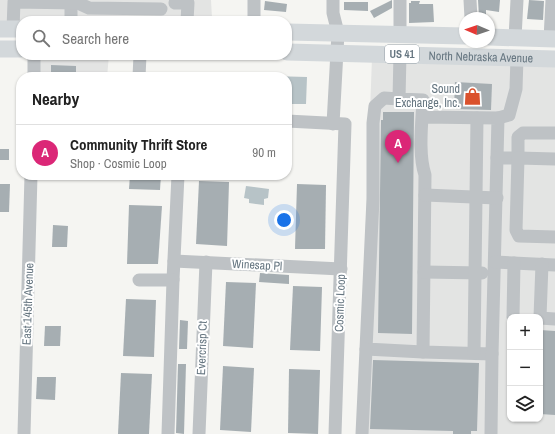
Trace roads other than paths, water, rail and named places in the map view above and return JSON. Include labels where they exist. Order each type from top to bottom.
[{"type":"main road","name":"North Nebraska Avenue","points":[[292,32],[459,36]]},
{"type":"main road","name":"North Nebraska Avenue","points":[[495,37],[553,39]]},
{"type":"main road","points":[[515,38],[524,58]]},
{"type":"main road","points":[[0,49],[16,49]]},
{"type":"main road","name":"North Nebraska Avenue","points":[[292,52],[555,58]]},
{"type":"street","points":[[176,0],[175,3],[188,3],[188,16]]},
{"type":"street","points":[[254,0],[254,16]]},
{"type":"street","name":"Cosmic Loop","points":[[333,0],[333,13],[338,33],[339,124],[345,146],[336,153],[336,165],[344,172],[335,434]]},
{"type":"street","points":[[400,0],[400,35]]},
{"type":"street","points":[[470,0],[471,12]]},
{"type":"street","points":[[515,38],[517,0]]},
{"type":"street","points":[[552,0],[553,39]]},
{"type":"street","points":[[11,29],[14,2],[78,3],[104,15],[154,13]]},
{"type":"street","points":[[71,3],[71,16]]},
{"type":"street","points":[[399,99],[400,54]]},
{"type":"street","points":[[423,117],[498,118],[509,115],[524,58]]},
{"type":"street","points":[[34,60],[34,72]]},
{"type":"street","points":[[139,72],[140,60]]},
{"type":"street","points":[[362,434],[373,199],[373,123],[375,106],[384,98],[423,100],[421,164],[425,175],[424,352]]},
{"type":"street","points":[[474,353],[477,118]]},
{"type":"street","points":[[490,434],[498,118]]},
{"type":"street","points":[[292,121],[339,124]]},
{"type":"street","points":[[555,134],[523,133],[518,137],[516,230],[519,236],[555,237]]},
{"type":"street","points":[[497,158],[555,159]]},
{"type":"street","name":"East 145th Avenue","points":[[24,434],[31,180]]},
{"type":"street","points":[[168,434],[178,180]]},
{"type":"street","points":[[425,195],[496,198]]},
{"type":"street","name":"Winesap Pl","points":[[174,261],[341,270]]},
{"type":"street","name":"Evercrisp Ct","points":[[199,434],[206,262]]},
{"type":"street","points":[[424,272],[475,273],[514,263],[555,265]]},
{"type":"street","points":[[511,314],[514,263]]},
{"type":"street","points":[[540,314],[542,264]]},
{"type":"street","points":[[138,280],[173,280]]},
{"type":"street","points":[[494,316],[507,317]]},
{"type":"street","points":[[543,318],[555,319]]},
{"type":"street","points":[[366,349],[492,354]]},
{"type":"place","name":"Sound Exchange, Inc.","points":[[473,96]]},
{"type":"place","name":"Community Thrift Store","points":[[398,163]]}]
